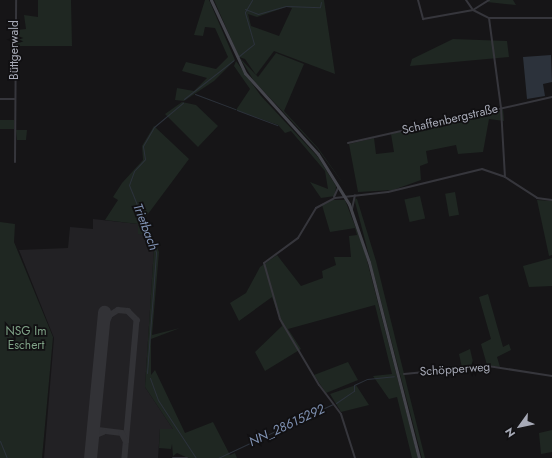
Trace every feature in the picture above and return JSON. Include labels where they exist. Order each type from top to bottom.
[{"type":"main road","points":[[211,0],[239,64],[334,177],[352,210],[369,262],[419,458]]},
{"type":"street","name":"Büttgerwald","points":[[15,162],[16,0]]},
{"type":"street","points":[[418,0],[423,19],[473,10],[489,0]]},
{"type":"street","points":[[466,0],[473,10],[489,18],[552,18]]},
{"type":"street","points":[[489,18],[501,108],[505,177]]},
{"type":"street","name":"Schaffenbergstraße","points":[[348,143],[552,97]]},
{"type":"street","points":[[0,99],[15,99]]},
{"type":"street","points":[[332,198],[390,192],[480,169],[505,177],[535,197],[552,200]]},
{"type":"street","points":[[334,177],[338,190],[332,198],[310,214],[298,238],[264,263],[280,320],[319,385],[341,414],[355,458]]},
{"type":"street","points":[[352,210],[355,195]]},
{"type":"street","name":"Schöpperweg","points":[[404,374],[488,366],[552,376]]},
{"type":"street","points":[[173,458],[187,458]]},
{"type":"shaded area","points":[[551,55],[552,82],[543,84],[545,96],[527,99],[523,57]]},
{"type":"shaded area","points":[[93,219],[138,224],[154,248],[145,387],[173,429],[160,429],[158,458],[44,458],[54,338],[19,250],[68,248],[70,227],[93,229]]},
{"type":"green space","points":[[38,0],[71,0],[72,46],[17,46],[17,30],[26,29],[24,15],[38,17]]},
{"type":"green space","points":[[205,0],[209,0],[235,60],[214,81],[184,101],[175,100],[177,88],[194,91],[207,78],[182,71],[186,62],[216,69],[228,57],[215,28],[205,27],[203,36],[194,35]]},
{"type":"green space","points":[[214,0],[324,0],[335,74],[274,51],[256,75],[245,59],[239,57]],"holes":[[[286,7],[292,8],[279,36],[251,26],[248,14],[257,17]]]},
{"type":"green space","points":[[490,0],[513,0],[516,5],[487,2]]},
{"type":"green space","points":[[453,39],[507,41],[509,57],[410,66],[412,59]]},
{"type":"green space","points":[[276,53],[304,64],[284,111],[318,148],[348,190],[317,148],[254,81],[240,58],[258,77]]},
{"type":"green space","points":[[236,61],[261,96],[318,157],[336,186],[335,196],[321,198],[310,182],[328,189],[325,171],[291,131],[285,133],[278,125],[236,110],[250,89],[234,66]]},
{"type":"green space","points":[[182,102],[196,105],[218,126],[198,147],[165,114]]},
{"type":"green space","points":[[503,109],[504,121],[489,119],[483,152],[458,154],[456,145],[426,151],[428,163],[420,166],[421,180],[393,190],[358,192],[349,144],[374,138],[376,154],[394,152],[391,134]]},
{"type":"green space","points":[[0,120],[14,120],[14,129],[0,129]]},
{"type":"green space","points":[[154,126],[189,159],[145,218],[159,252],[152,335],[180,328],[151,339],[151,375],[155,370],[185,433],[213,422],[230,455],[235,453],[237,458],[188,458],[177,453],[173,456],[172,444],[171,449],[159,448],[160,429],[173,429],[145,387],[154,248],[149,235],[138,234],[138,224],[105,220],[118,200],[113,197],[122,183],[143,160],[142,146]]},
{"type":"green space","points":[[16,130],[27,130],[26,140],[17,140]]},
{"type":"green space","points":[[455,192],[459,215],[449,216],[445,194]]},
{"type":"green space","points":[[420,196],[425,218],[410,222],[404,200]]},
{"type":"green space","points":[[354,198],[357,199],[376,261],[425,458],[422,458]]},
{"type":"green space","points":[[332,200],[345,200],[364,249],[418,458],[412,458],[397,397],[389,399],[373,376],[392,374],[375,305],[288,329],[301,349],[265,371],[255,352],[282,326],[272,297],[239,321],[230,303],[246,293],[260,267],[277,255],[301,286],[323,278],[322,271],[336,265],[334,257],[351,257],[349,236],[357,235],[355,228],[330,232],[322,205]]},
{"type":"green space","points":[[537,200],[552,201],[552,255],[549,256]]},
{"type":"green space","name":"NSG Im Eschert","points":[[0,222],[15,224],[14,242],[53,337],[42,458],[0,458]]},
{"type":"green space","points":[[552,258],[552,286],[529,287],[523,266]]},
{"type":"green space","points":[[488,294],[503,347],[509,344],[511,350],[497,357],[500,367],[487,365],[481,344],[491,339],[479,297]]},
{"type":"green space","points":[[470,349],[474,366],[462,368],[459,354]]},
{"type":"green space","points":[[348,362],[358,380],[326,393],[314,375]]},
{"type":"green space","points":[[356,385],[369,405],[341,412],[330,394]]},
{"type":"green space","points":[[552,430],[552,452],[541,454],[539,433]]},
{"type":"waterway","name":"Trietbach","points":[[239,56],[254,44],[245,12],[252,0]]},
{"type":"waterway","points":[[245,9],[258,14],[286,6],[320,7],[321,2]]},
{"type":"waterway","name":"Trietbach","points":[[184,99],[234,60]]},
{"type":"waterway","points":[[195,94],[235,109]]},
{"type":"waterway","name":"Trietbach","points":[[147,373],[156,252],[129,185],[134,171],[145,159],[143,146],[154,127],[183,103]]},
{"type":"waterway","points":[[237,110],[277,125]]},
{"type":"waterway","name":"NN_28615292","points":[[336,403],[354,391],[354,385],[367,379],[394,376]]},
{"type":"waterway","name":"Trietbach","points":[[150,378],[158,400],[196,458]]},
{"type":"waterway","name":"NN_28615292","points":[[218,458],[333,404]]},
{"type":"waterway","points":[[0,441],[7,458]]},
{"type":"taxiway","points":[[102,333],[110,315],[118,310],[128,311],[137,320],[125,458]]},
{"type":"taxiway","points":[[93,422],[98,430],[122,433],[126,441]]},
{"type":"taxiway","points":[[91,443],[96,435],[103,432]]},
{"type":"runway","points":[[90,458],[104,312]]}]
